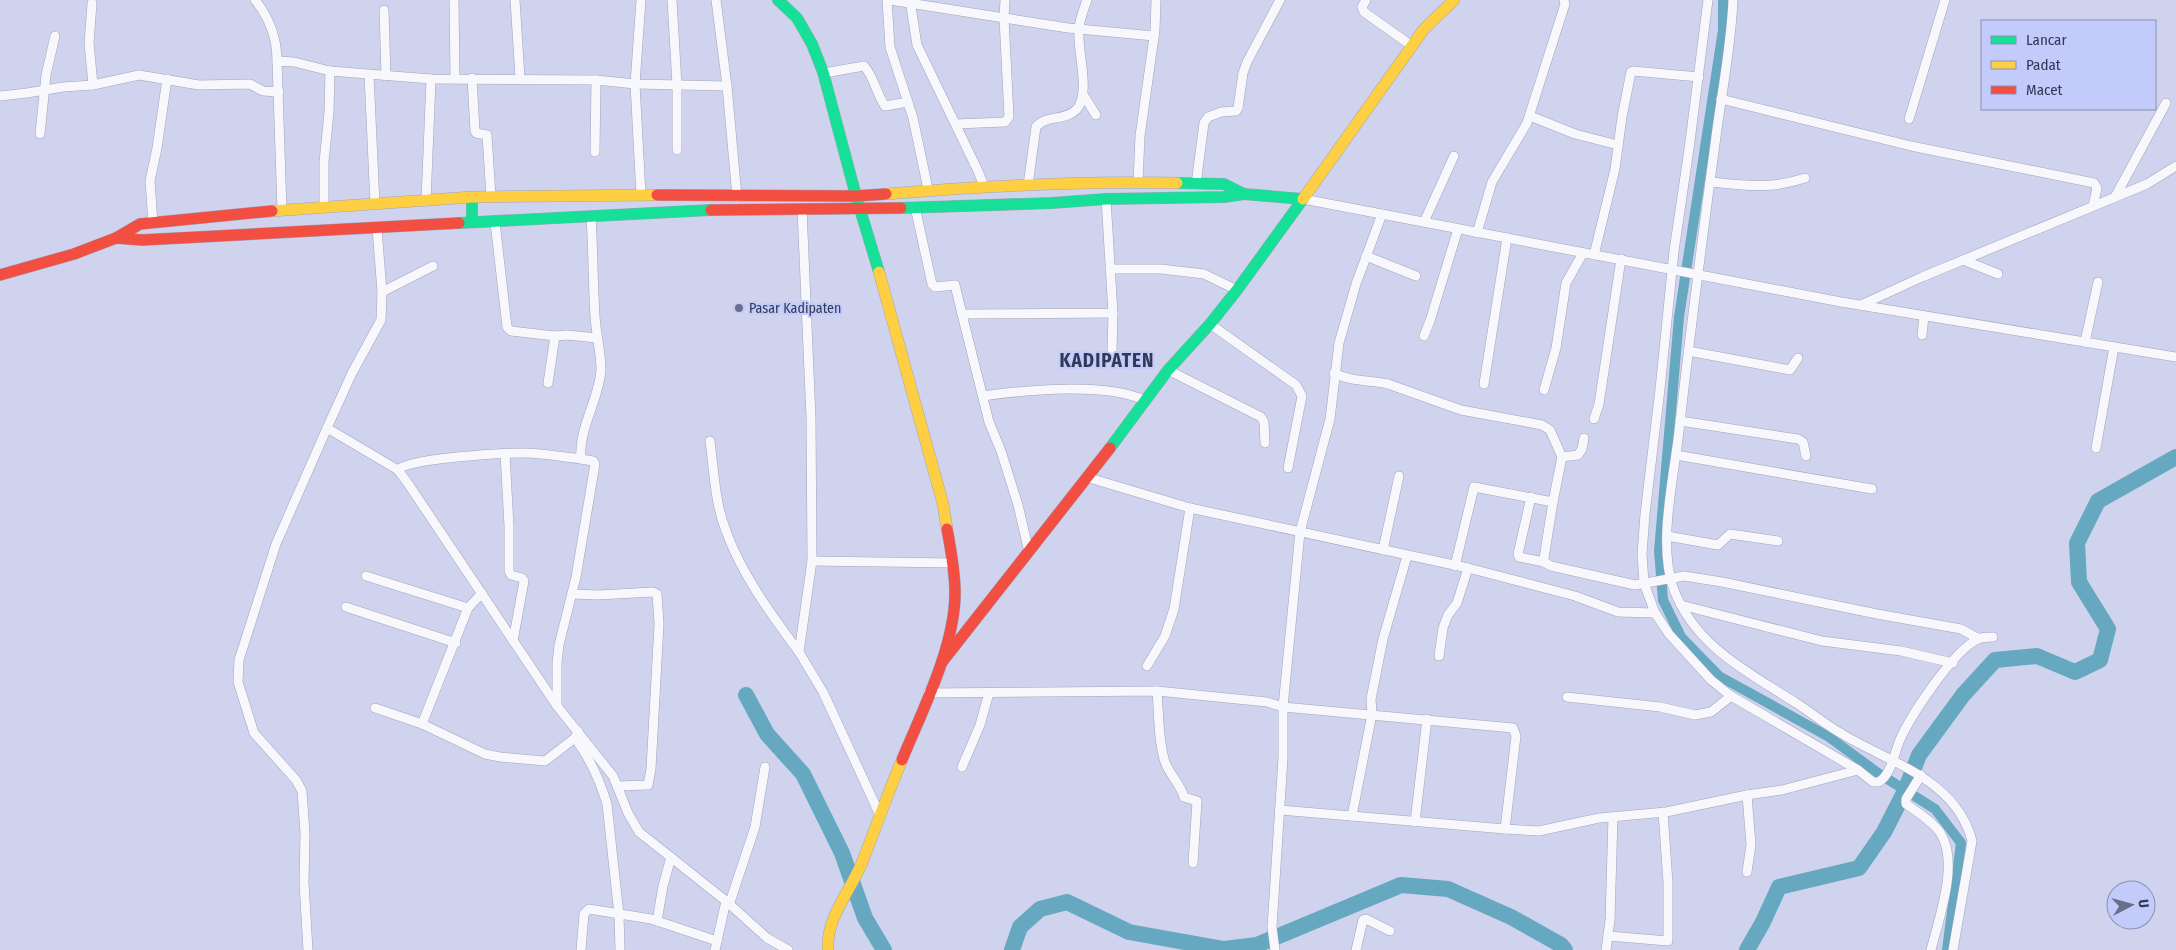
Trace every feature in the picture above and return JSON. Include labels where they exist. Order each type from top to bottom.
[{"type":"main road","points":[[778,0],[797,18],[812,44],[824,73],[856,196],[943,504],[953,562],[955,594],[954,616],[941,664],[927,693],[860,867],[838,908],[828,937],[828,950]]},
{"type":"main road","points":[[941,664],[1029,553],[1168,370],[1210,324],[1237,290],[1424,29],[1454,0]]},
{"type":"main road","points":[[116,238],[142,240],[377,228],[392,215],[426,201],[472,197],[641,195],[856,196],[984,186],[1138,182],[1224,184],[1244,194]]},
{"type":"main road","points":[[0,275],[74,254],[116,238],[140,224],[251,212],[375,204],[392,215],[472,222],[495,222],[721,209],[915,208],[1106,199],[1224,197],[1244,194],[1303,200]]},
{"type":"main road","points":[[472,197],[472,222]]},
{"type":"main road","points":[[251,212],[252,233]]},
{"type":"street","points":[[255,0],[273,34],[277,61],[282,210]]},
{"type":"street","points":[[454,0],[455,78]]},
{"type":"street","points":[[516,0],[520,78]]},
{"type":"street","points":[[640,0],[635,84],[641,195]]},
{"type":"street","points":[[672,0],[677,85],[677,150]]},
{"type":"street","points":[[716,0],[727,86],[737,196]]},
{"type":"street","points":[[928,189],[913,118],[890,47],[888,0],[1079,29],[1154,36]]},
{"type":"street","points":[[956,124],[1005,122],[1010,117],[1004,18],[1006,0]]},
{"type":"street","points":[[1087,0],[1079,29],[1084,96],[1096,115]]},
{"type":"street","points":[[1138,182],[1140,136],[1154,36],[1156,0]]},
{"type":"street","points":[[1196,184],[1204,124],[1208,117],[1221,112],[1236,111],[1238,108],[1243,73],[1247,62],[1280,0]]},
{"type":"street","points":[[1366,0],[1362,7],[1364,12],[1412,46]]},
{"type":"street","points":[[1477,232],[1492,182],[1530,116],[1565,4],[1564,0]]},
{"type":"street","points":[[1708,0],[1645,514],[1642,554],[1646,582],[1655,613],[1668,634],[1685,654],[1711,680],[1731,696],[1858,770],[1873,782],[1882,780],[1895,763],[1900,741],[1922,701],[1967,647],[1979,638]]},
{"type":"street","points":[[1733,0],[1710,182],[1695,275],[1688,352],[1666,536],[1669,578],[1681,606],[1697,629],[1732,663],[1797,703],[1841,734],[1919,774],[1952,801],[1968,824],[1972,841],[1954,950]]},
{"type":"street","points":[[1909,119],[1945,0]]},
{"type":"street","points":[[910,2],[917,45],[984,186]]},
{"type":"street","points":[[92,3],[90,43],[93,85]]},
{"type":"street","points":[[384,10],[386,76]]},
{"type":"street","points":[[40,134],[44,89],[55,36]]},
{"type":"street","points":[[277,61],[294,62],[330,71],[431,79],[520,78],[596,80],[635,84],[727,86]]},
{"type":"street","points":[[824,73],[864,66],[870,73],[881,101],[885,106],[908,102]]},
{"type":"street","points":[[324,208],[324,162],[329,112],[330,71]]},
{"type":"street","points":[[1594,255],[1618,145],[1631,72],[1699,77]]},
{"type":"street","points":[[0,96],[44,89],[93,85],[139,75],[206,85],[250,84],[263,91],[279,92]]},
{"type":"street","points":[[369,75],[375,204]]},
{"type":"street","points":[[472,78],[475,131],[487,136],[491,197]]},
{"type":"street","points":[[152,223],[150,181],[167,79]]},
{"type":"street","points":[[426,201],[431,79]]},
{"type":"street","points":[[595,152],[596,80]]},
{"type":"street","points":[[1028,185],[1036,127],[1042,121],[1071,114],[1078,108],[1084,96]]},
{"type":"street","points":[[1721,99],[1911,146],[2094,183],[2097,188],[2094,206]]},
{"type":"street","points":[[2115,197],[2166,103]]},
{"type":"street","points":[[1530,116],[1575,134],[1618,145]]},
{"type":"street","points":[[1424,222],[1454,156]]},
{"type":"street","points":[[1861,305],[1963,260],[2147,184],[2176,166]]},
{"type":"street","points":[[1710,182],[1764,187],[1786,184],[1805,178]]},
{"type":"street","points":[[1106,199],[1113,313],[1112,352]]},
{"type":"street","points":[[1303,200],[1861,305],[2176,357]]},
{"type":"street","points":[[915,208],[932,284],[935,287],[955,284],[989,422],[1001,450],[1018,506],[1029,553]]},
{"type":"street","points":[[799,652],[812,562],[811,418],[802,209]]},
{"type":"street","points":[[1275,950],[1272,927],[1280,810],[1284,706],[1300,532],[1330,419],[1339,343],[1356,284],[1382,214]]},
{"type":"street","points":[[582,459],[582,444],[601,368],[591,216]]},
{"type":"street","points":[[495,222],[507,327],[511,331],[555,336],[567,334],[598,338]]},
{"type":"street","points":[[308,950],[302,791],[296,780],[254,733],[245,708],[237,672],[239,660],[276,544],[331,430],[352,373],[381,320],[382,292],[377,228]]},
{"type":"street","points":[[1424,336],[1458,229]]},
{"type":"street","points":[[1484,384],[1507,238]]},
{"type":"street","points":[[1544,390],[1556,348],[1566,283],[1583,253]]},
{"type":"street","points":[[1366,256],[1416,276]]},
{"type":"street","points":[[1594,419],[1599,404],[1621,259]]},
{"type":"street","points":[[1963,260],[1998,274]]},
{"type":"street","points":[[382,292],[433,266]]},
{"type":"street","points":[[1110,269],[1161,269],[1204,274],[1237,290]]},
{"type":"street","points":[[2086,342],[2098,282]]},
{"type":"street","points":[[962,314],[1113,313]]},
{"type":"street","points":[[1922,335],[1924,316]]},
{"type":"street","points":[[1210,324],[1296,385],[1302,396],[1288,468]]},
{"type":"street","points":[[548,383],[555,336]]},
{"type":"street","points":[[2096,448],[2114,347]]},
{"type":"street","points":[[1688,352],[1790,370],[1798,358]]},
{"type":"street","points":[[1168,370],[1261,417],[1264,422],[1265,443]]},
{"type":"street","points":[[1334,373],[1356,382],[1376,381],[1388,384],[1461,410],[1542,425],[1550,430],[1562,456],[1544,562]]},
{"type":"street","points":[[983,396],[1028,390],[1066,390],[1108,392],[1137,397],[1146,401]]},
{"type":"street","points":[[1680,421],[1798,439],[1803,442],[1806,456]]},
{"type":"street","points":[[331,430],[368,450],[398,470],[482,592],[576,735],[603,790],[607,804],[619,915],[620,950]]},
{"type":"street","points":[[1562,456],[1578,455],[1582,449],[1584,438]]},
{"type":"street","points":[[710,441],[718,503],[725,530],[746,573],[771,614],[799,652],[823,692],[880,813]]},
{"type":"street","points":[[398,470],[404,466],[431,459],[526,453],[593,461],[595,464],[572,594],[556,663],[557,706]]},
{"type":"street","points":[[505,454],[509,526],[509,571],[511,575],[522,578],[524,581],[514,641]]},
{"type":"street","points":[[1676,455],[1872,489]]},
{"type":"street","points":[[1383,550],[1399,476]]},
{"type":"street","points":[[1086,477],[1190,508],[1468,568],[1576,596],[1618,612],[1655,613]]},
{"type":"street","points":[[1455,566],[1474,487],[1553,502]]},
{"type":"street","points":[[1531,497],[1518,554],[1519,557],[1635,585],[1684,576],[1722,582],[1961,629],[1979,638],[1993,637]]},
{"type":"street","points":[[1147,666],[1165,636],[1174,609],[1190,508]]},
{"type":"street","points":[[1666,536],[1718,545],[1730,534],[1778,542]]},
{"type":"street","points":[[1352,816],[1372,714],[1371,699],[1383,639],[1407,556]]},
{"type":"street","points":[[812,562],[953,562]]},
{"type":"street","points":[[1439,656],[1443,628],[1448,615],[1457,603],[1468,568]]},
{"type":"street","points":[[366,576],[468,608]]},
{"type":"street","points":[[422,724],[456,643],[468,608],[482,592]]},
{"type":"street","points":[[572,594],[598,595],[652,592],[657,594],[659,624],[648,785],[618,786]]},
{"type":"street","points":[[1681,606],[1822,641],[1901,651],[1953,663]]},
{"type":"street","points":[[346,607],[456,643]]},
{"type":"street","points":[[1157,691],[1160,735],[1165,763],[1180,785],[1184,797],[1198,802],[1193,863]]},
{"type":"street","points":[[927,693],[1157,691],[1267,702],[1284,706],[1500,725],[1513,728],[1516,736],[1505,828]]},
{"type":"street","points":[[962,767],[980,725],[989,693]]},
{"type":"street","points":[[1567,697],[1660,707],[1695,714],[1711,712],[1731,696]]},
{"type":"street","points":[[375,708],[422,724],[485,754],[536,761],[548,761],[576,735]]},
{"type":"street","points":[[1415,822],[1427,719]]},
{"type":"street","points":[[576,735],[601,760],[618,786],[628,813],[639,832],[728,903],[767,938],[788,950]]},
{"type":"street","points":[[595,774],[601,760]]},
{"type":"street","points":[[581,950],[584,914],[587,909],[657,921],[716,945],[728,903],[755,827],[765,767]]},
{"type":"street","points":[[1280,810],[1539,831],[1612,817],[1663,812],[1747,794],[1782,790],[1858,770]]},
{"type":"street","points":[[1919,774],[1906,799],[1906,804],[1940,832],[1946,846],[1948,877],[1931,950]]},
{"type":"street","points":[[1747,794],[1751,845],[1747,872]]},
{"type":"street","points":[[1608,936],[1668,941],[1668,882],[1663,812]]},
{"type":"street","points":[[1606,950],[1612,883],[1612,817]]},
{"type":"street","points":[[657,921],[663,886],[671,857]]},
{"type":"street","points":[[1356,950],[1363,920],[1390,931]]},
{"type":"waterway","points":[[1723,0],[1723,30],[1679,317],[1659,551],[1663,600],[1681,637],[1719,676],[1829,737],[1878,773],[1935,809],[1961,843],[1947,950]]},
{"type":"waterway","points":[[1747,950],[1763,922],[1779,887],[1859,868],[1884,832],[1905,791],[1919,755],[1963,695],[1995,660],[2037,656],[2075,672],[2100,660],[2108,629],[2079,582],[2077,543],[2098,501],[2176,457]]},
{"type":"waterway","points":[[746,695],[767,734],[803,774],[842,853],[865,918],[884,950]]},
{"type":"waterway","points":[[1012,950],[1020,927],[1040,909],[1067,902],[1129,932],[1224,949],[1257,945],[1401,885],[1448,889],[1511,917],[1561,945],[1565,950]]},
{"type":"traffic: fast","points":[[778,0],[797,18],[812,44],[823,72],[856,196],[879,272]]},
{"type":"traffic: fast","points":[[1177,183],[1224,184],[1244,194]]},
{"type":"traffic: fast","points":[[901,208],[1052,203],[1106,199],[1224,197],[1244,194],[1303,199]]},
{"type":"traffic: fast","points":[[472,197],[472,222]]},
{"type":"traffic: fast","points":[[1110,448],[1168,370],[1210,324],[1237,290],[1303,199]]},
{"type":"traffic: fast","points":[[459,223],[711,210]]},
{"type":"traffic: slow","points":[[1303,199],[1424,29],[1454,0]]},
{"type":"traffic: slow","points":[[886,194],[1032,185],[1177,183]]},
{"type":"traffic: slow","points":[[272,211],[472,197],[657,195]]},
{"type":"traffic: slow","points":[[879,272],[943,504],[947,529]]},
{"type":"traffic: slow","points":[[828,950],[828,938],[834,916],[861,865],[902,760]]},
{"type":"traffic: jam","points":[[657,195],[856,196],[886,194]]},
{"type":"traffic: jam","points":[[711,210],[901,208]]},
{"type":"traffic: jam","points":[[0,275],[74,254],[116,238],[140,224],[272,211]]},
{"type":"traffic: jam","points":[[116,238],[142,240],[459,223]]},
{"type":"traffic: jam","points":[[942,662],[1110,448]]},
{"type":"traffic: jam","points":[[902,760],[928,700],[950,635],[954,614],[955,585],[947,529]]},
{"type":"place","name":"Pasar Kadipaten","points":[[739,308]]},
{"type":"district","name":"KADIPATEN","points":[[1107,360]]}]
